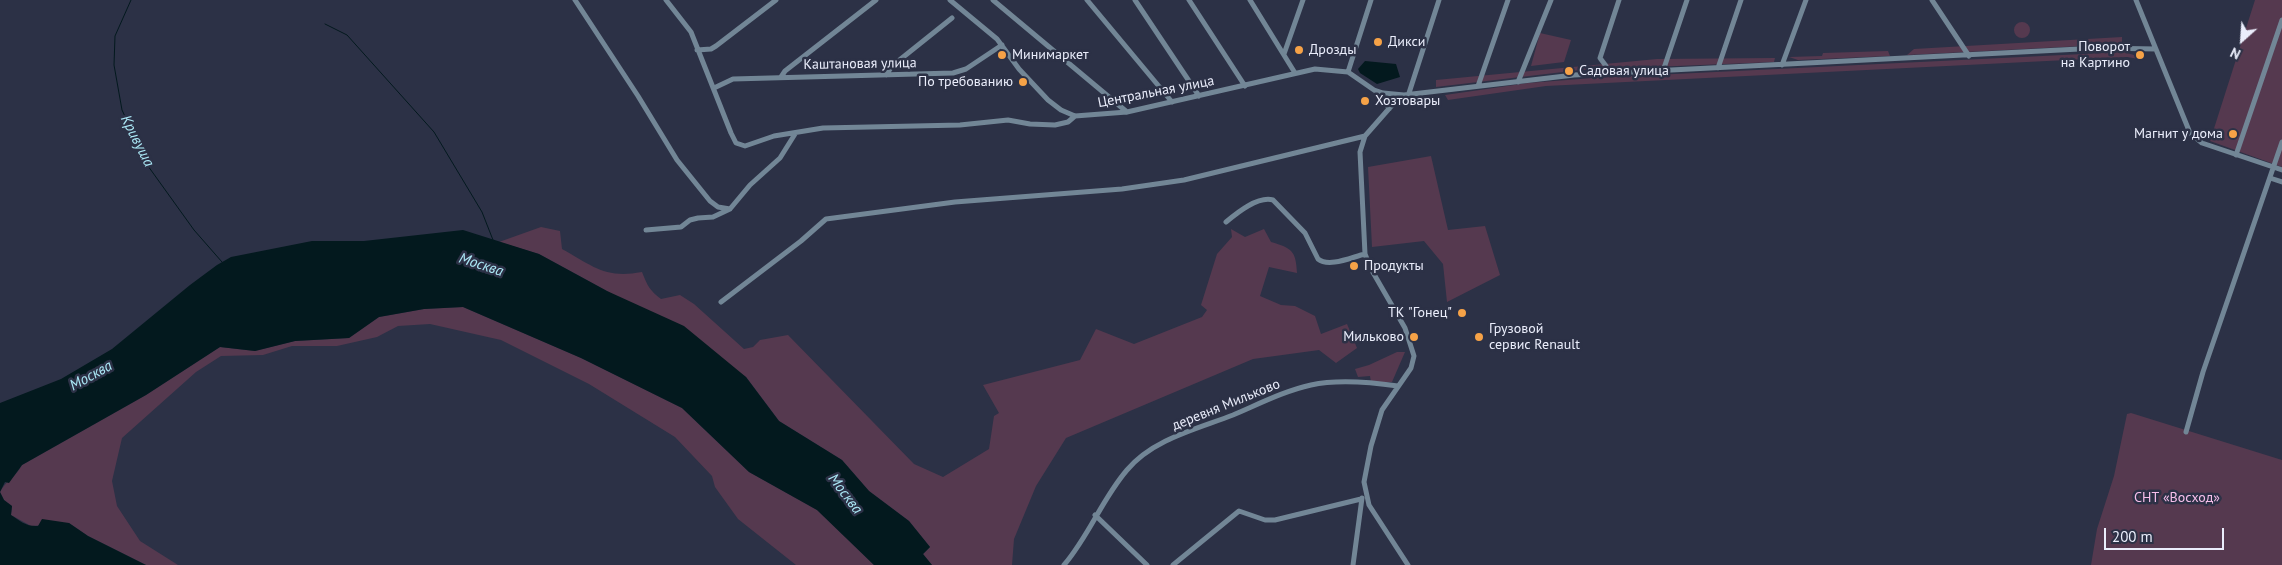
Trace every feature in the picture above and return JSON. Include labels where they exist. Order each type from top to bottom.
[{"type":"street","points":[[575,0],[638,96],[677,160],[710,201],[718,207],[730,209]]},
{"type":"street","points":[[666,0],[688,26],[714,88]]},
{"type":"street","points":[[698,50],[716,46],[776,0]]},
{"type":"street","points":[[781,77],[785,71],[876,0]]},
{"type":"street","points":[[950,0],[957,2],[1002,45],[1019,69],[1048,100],[1061,110],[1075,116]]},
{"type":"street","points":[[993,0],[1127,112]]},
{"type":"street","points":[[1087,0],[1172,102]]},
{"type":"street","points":[[1135,0],[1199,96]]},
{"type":"street","points":[[1189,0],[1245,86]]},
{"type":"street","points":[[1250,0],[1295,73]]},
{"type":"street","points":[[1284,54],[1303,0]]},
{"type":"street","points":[[1371,0],[1348,72],[1374,90],[1385,100],[1389,109]]},
{"type":"street","points":[[1408,565],[1369,505],[1365,493],[1366,466],[1376,424],[1382,410],[1413,364],[1414,356],[1412,342],[1371,269],[1366,254],[1360,152],[1365,136],[1389,109],[1407,94],[1439,0]]},
{"type":"street","points":[[1478,86],[1508,0]]},
{"type":"street","points":[[1518,82],[1551,0]]},
{"type":"street","points":[[1604,73],[1606,66],[1600,58],[1619,0]]},
{"type":"street","points":[[1663,71],[1687,0]]},
{"type":"street","points":[[1718,68],[1741,0]]},
{"type":"street","points":[[1782,65],[1806,0]]},
{"type":"street","points":[[1932,0],[1969,56]]},
{"type":"street","points":[[2136,0],[2190,133],[2202,143],[2282,170]]},
{"type":"street","points":[[886,75],[892,66],[952,18]]},
{"type":"street","points":[[2236,155],[2282,20]]},
{"type":"street","name":"Каштановая улица","points":[[714,88],[733,79],[959,72],[1002,45]]},
{"type":"street","points":[[1374,90],[1383,93],[1407,94],[1604,73],[2099,48],[2156,49]]},
{"type":"street","name":"Центральная улица","points":[[714,88],[736,143],[740,146],[745,146],[774,136],[823,128],[960,126],[1008,120],[1030,124],[1055,125],[1068,122],[1075,116],[1127,112],[1295,73],[1315,70],[1348,72]]},
{"type":"street","points":[[646,230],[681,227],[690,220],[713,217],[730,209],[750,185],[780,158],[794,134]]},
{"type":"street","points":[[722,302],[826,219],[955,202],[1122,189],[1167,183],[1208,176],[1365,136]]},
{"type":"street","points":[[2186,432],[2204,372],[2282,142]]},
{"type":"street","points":[[2270,178],[2282,182]]},
{"type":"street","points":[[1226,222],[1268,198],[1273,200],[1305,233],[1321,262],[1331,262],[1366,254]]},
{"type":"street","name":"деревня Мильково","points":[[1064,565],[1127,470],[1147,452],[1174,438],[1287,392],[1312,385],[1332,382],[1398,386]]},
{"type":"street","points":[[1353,565],[1361,499],[1365,493]]},
{"type":"street","points":[[1173,565],[1239,511],[1265,520],[1275,520],[1361,499]]},
{"type":"street","points":[[1096,515],[1147,565]]},
{"type":"green space","points":[[2255,0],[2282,0],[2282,167],[2210,141]]},
{"type":"green space","points":[[2022,22],[2028,24],[2030,30],[2028,36],[2022,38],[2016,36],[2014,30],[2016,24]]},
{"type":"green space","points":[[1540,33],[1571,40],[1564,62],[1531,66]]},
{"type":"green space","points":[[2122,37],[2122,44],[1907,55],[1914,49]]},
{"type":"green space","points":[[1888,51],[1890,56],[1798,60],[1789,57],[1822,56],[1823,53]]},
{"type":"green space","points":[[2124,52],[2137,56],[2139,59],[2127,57],[1546,86],[1448,100],[1445,95],[1528,83],[1593,78]]},
{"type":"green space","points":[[1775,58],[1774,62],[1580,70],[1436,87],[1436,80],[1657,59]]},
{"type":"green space","points":[[1431,156],[1448,230],[1485,226],[1500,275],[1447,302],[1443,264],[1424,241],[1372,247],[1368,167]]},
{"type":"green space","points":[[541,227],[560,231],[562,249],[591,266],[618,274],[642,272],[649,287],[661,299],[680,295],[694,304],[744,349],[753,347],[760,340],[788,335],[914,464],[943,477],[989,449],[994,416],[999,413],[983,385],[1080,360],[1096,329],[1134,344],[1202,317],[1207,310],[1201,305],[1217,254],[1232,237],[1231,229],[1245,237],[1264,229],[1271,242],[1284,246],[1294,255],[1297,273],[1269,267],[1260,296],[1281,305],[1295,306],[1315,316],[1321,334],[1347,324],[1357,348],[1336,363],[1319,350],[1253,359],[1066,438],[1036,486],[1014,539],[1012,565],[932,565],[923,554],[930,547],[909,521],[869,491],[842,460],[779,421],[746,377],[607,291],[539,254],[499,242]]},
{"type":"green space","points":[[463,307],[581,358],[682,408],[749,472],[817,510],[874,565],[796,565],[738,519],[715,487],[712,476],[675,437],[589,384],[501,340],[430,324],[398,326],[377,337],[337,346],[292,346],[263,355],[221,356],[196,372],[122,438],[112,481],[117,506],[140,541],[178,565],[146,565],[88,536],[69,523],[31,526],[11,515],[12,506],[4,500],[0,492],[22,465],[146,395],[220,347],[255,351],[295,341],[349,338],[379,317],[424,309]]},
{"type":"green space","points":[[1397,352],[1405,352],[1392,382],[1371,382],[1370,376],[1358,377],[1355,369],[1369,365]]},
{"type":"green space","name":"СНТ «Восход»","points":[[2131,413],[2282,460],[2282,565],[2091,565],[2097,529],[2114,476],[2127,414]]},
{"type":"water","points":[[1365,61],[1396,64],[1400,77],[1377,84],[1360,73],[1358,69]]},
{"type":"water","name":"Москва","points":[[463,230],[539,254],[607,291],[684,326],[746,377],[779,421],[842,460],[869,491],[909,521],[930,547],[923,554],[932,565],[874,565],[817,510],[749,472],[682,408],[581,358],[463,307],[424,309],[379,317],[349,338],[295,341],[255,351],[220,347],[146,395],[22,465],[9,483],[5,482],[0,492],[0,403],[61,379],[112,349],[190,285],[231,257],[312,241],[364,241]]},
{"type":"water","points":[[0,492],[4,500],[12,506],[11,515],[30,526],[38,526],[42,519],[69,523],[88,536],[146,565],[0,565]]},
{"type":"waterway","name":"Кривуша","points":[[131,0],[115,36],[114,65],[122,110],[148,166],[194,230],[222,262]]},
{"type":"waterway","points":[[325,24],[347,35],[434,132],[482,212],[493,240]]},
{"type":"place","name":"Дикси","points":[[1378,42]]},
{"type":"place","name":"Дрозды","points":[[1299,50]]},
{"type":"place","name":"Минимаркет","points":[[1002,55]]},
{"type":"place","name":"Поворот на Картино","points":[[2140,55]]},
{"type":"place","name":"Садовая улица","points":[[1569,71]]},
{"type":"place","name":"По требованию","points":[[1023,82]]},
{"type":"place","name":"Хозтовары","points":[[1365,101]]},
{"type":"place","name":"Магнит у дома","points":[[2233,134]]},
{"type":"place","name":"Продукты","points":[[1354,266]]},
{"type":"place","name":"ТК \"Гонец\"","points":[[1462,313]]},
{"type":"place","name":"Мильково","points":[[1414,337]]},
{"type":"place","name":"Грузовой сервис Renault","points":[[1479,337]]}]
